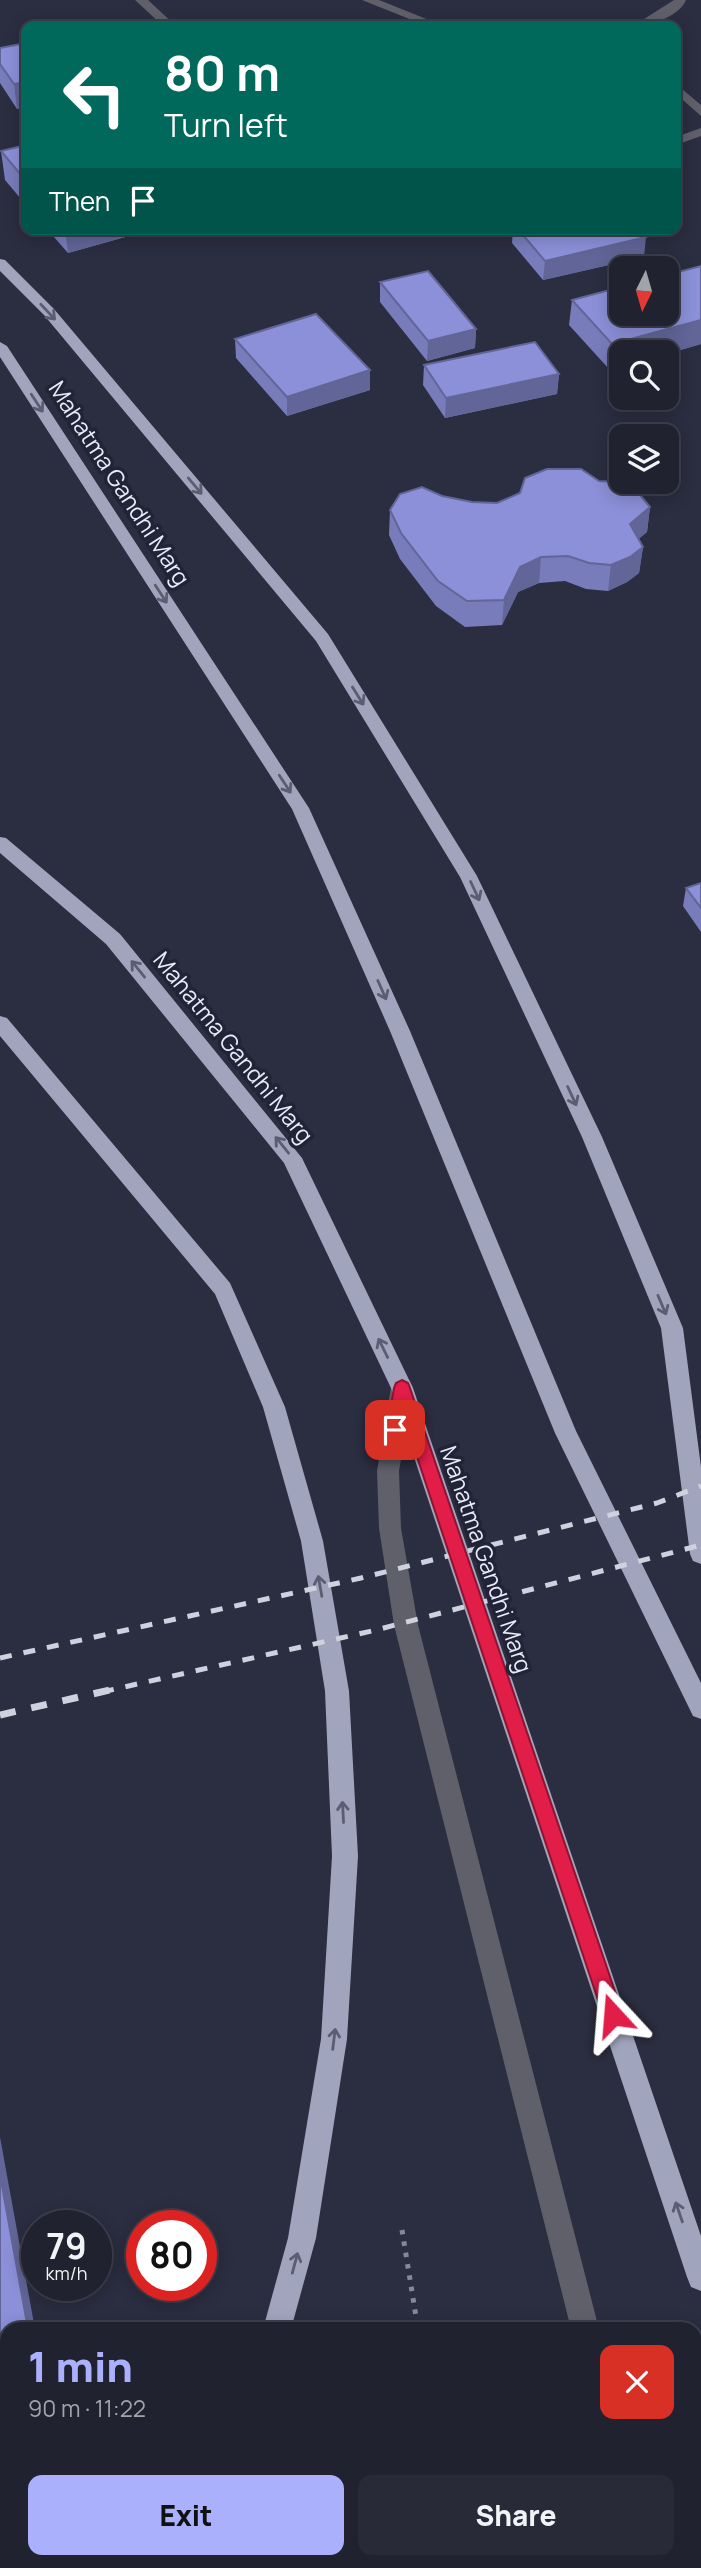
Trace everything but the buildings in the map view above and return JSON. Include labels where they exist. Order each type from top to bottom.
[{"type":"highway","points":[[0,263],[49,312],[322,638],[468,876],[592,1137],[672,1328],[700,1541]]},
{"type":"highway","name":"Mahatma Gandhi Marg","points":[[0,345],[300,807],[400,1031],[566,1433],[701,1708]]},
{"type":"highway","name":"Mahatma Gandhi Marg","points":[[0,843],[113,939],[292,1157],[402,1388],[701,2277]]},
{"type":"highway","points":[[0,1023],[223,1289],[274,1407],[312,1541],[338,1691],[345,1856],[334,2039],[302,2238],[279,2322]]},
{"type":"street","points":[[141,0],[164,21]]},
{"type":"street","points":[[368,0],[425,21]]},
{"type":"street","points":[[648,21],[679,4],[680,0]]},
{"type":"street","points":[[681,93],[701,112]]},
{"type":"street","points":[[681,139],[701,132]]},
{"type":"street","points":[[402,1388],[388,1472],[390,1528],[406,1625],[582,2322]]},
{"type":"path","points":[[402,2230],[417,2322]]},
{"type":"railway","points":[[0,1658],[361,1578],[657,1503],[701,1486]]},
{"type":"railway","points":[[102,1692],[376,1630],[701,1545]]},
{"type":"railway","points":[[0,1715],[110,1690]]},
{"type":"route","points":[[395,1430],[402,1388],[613,2015]]}]
